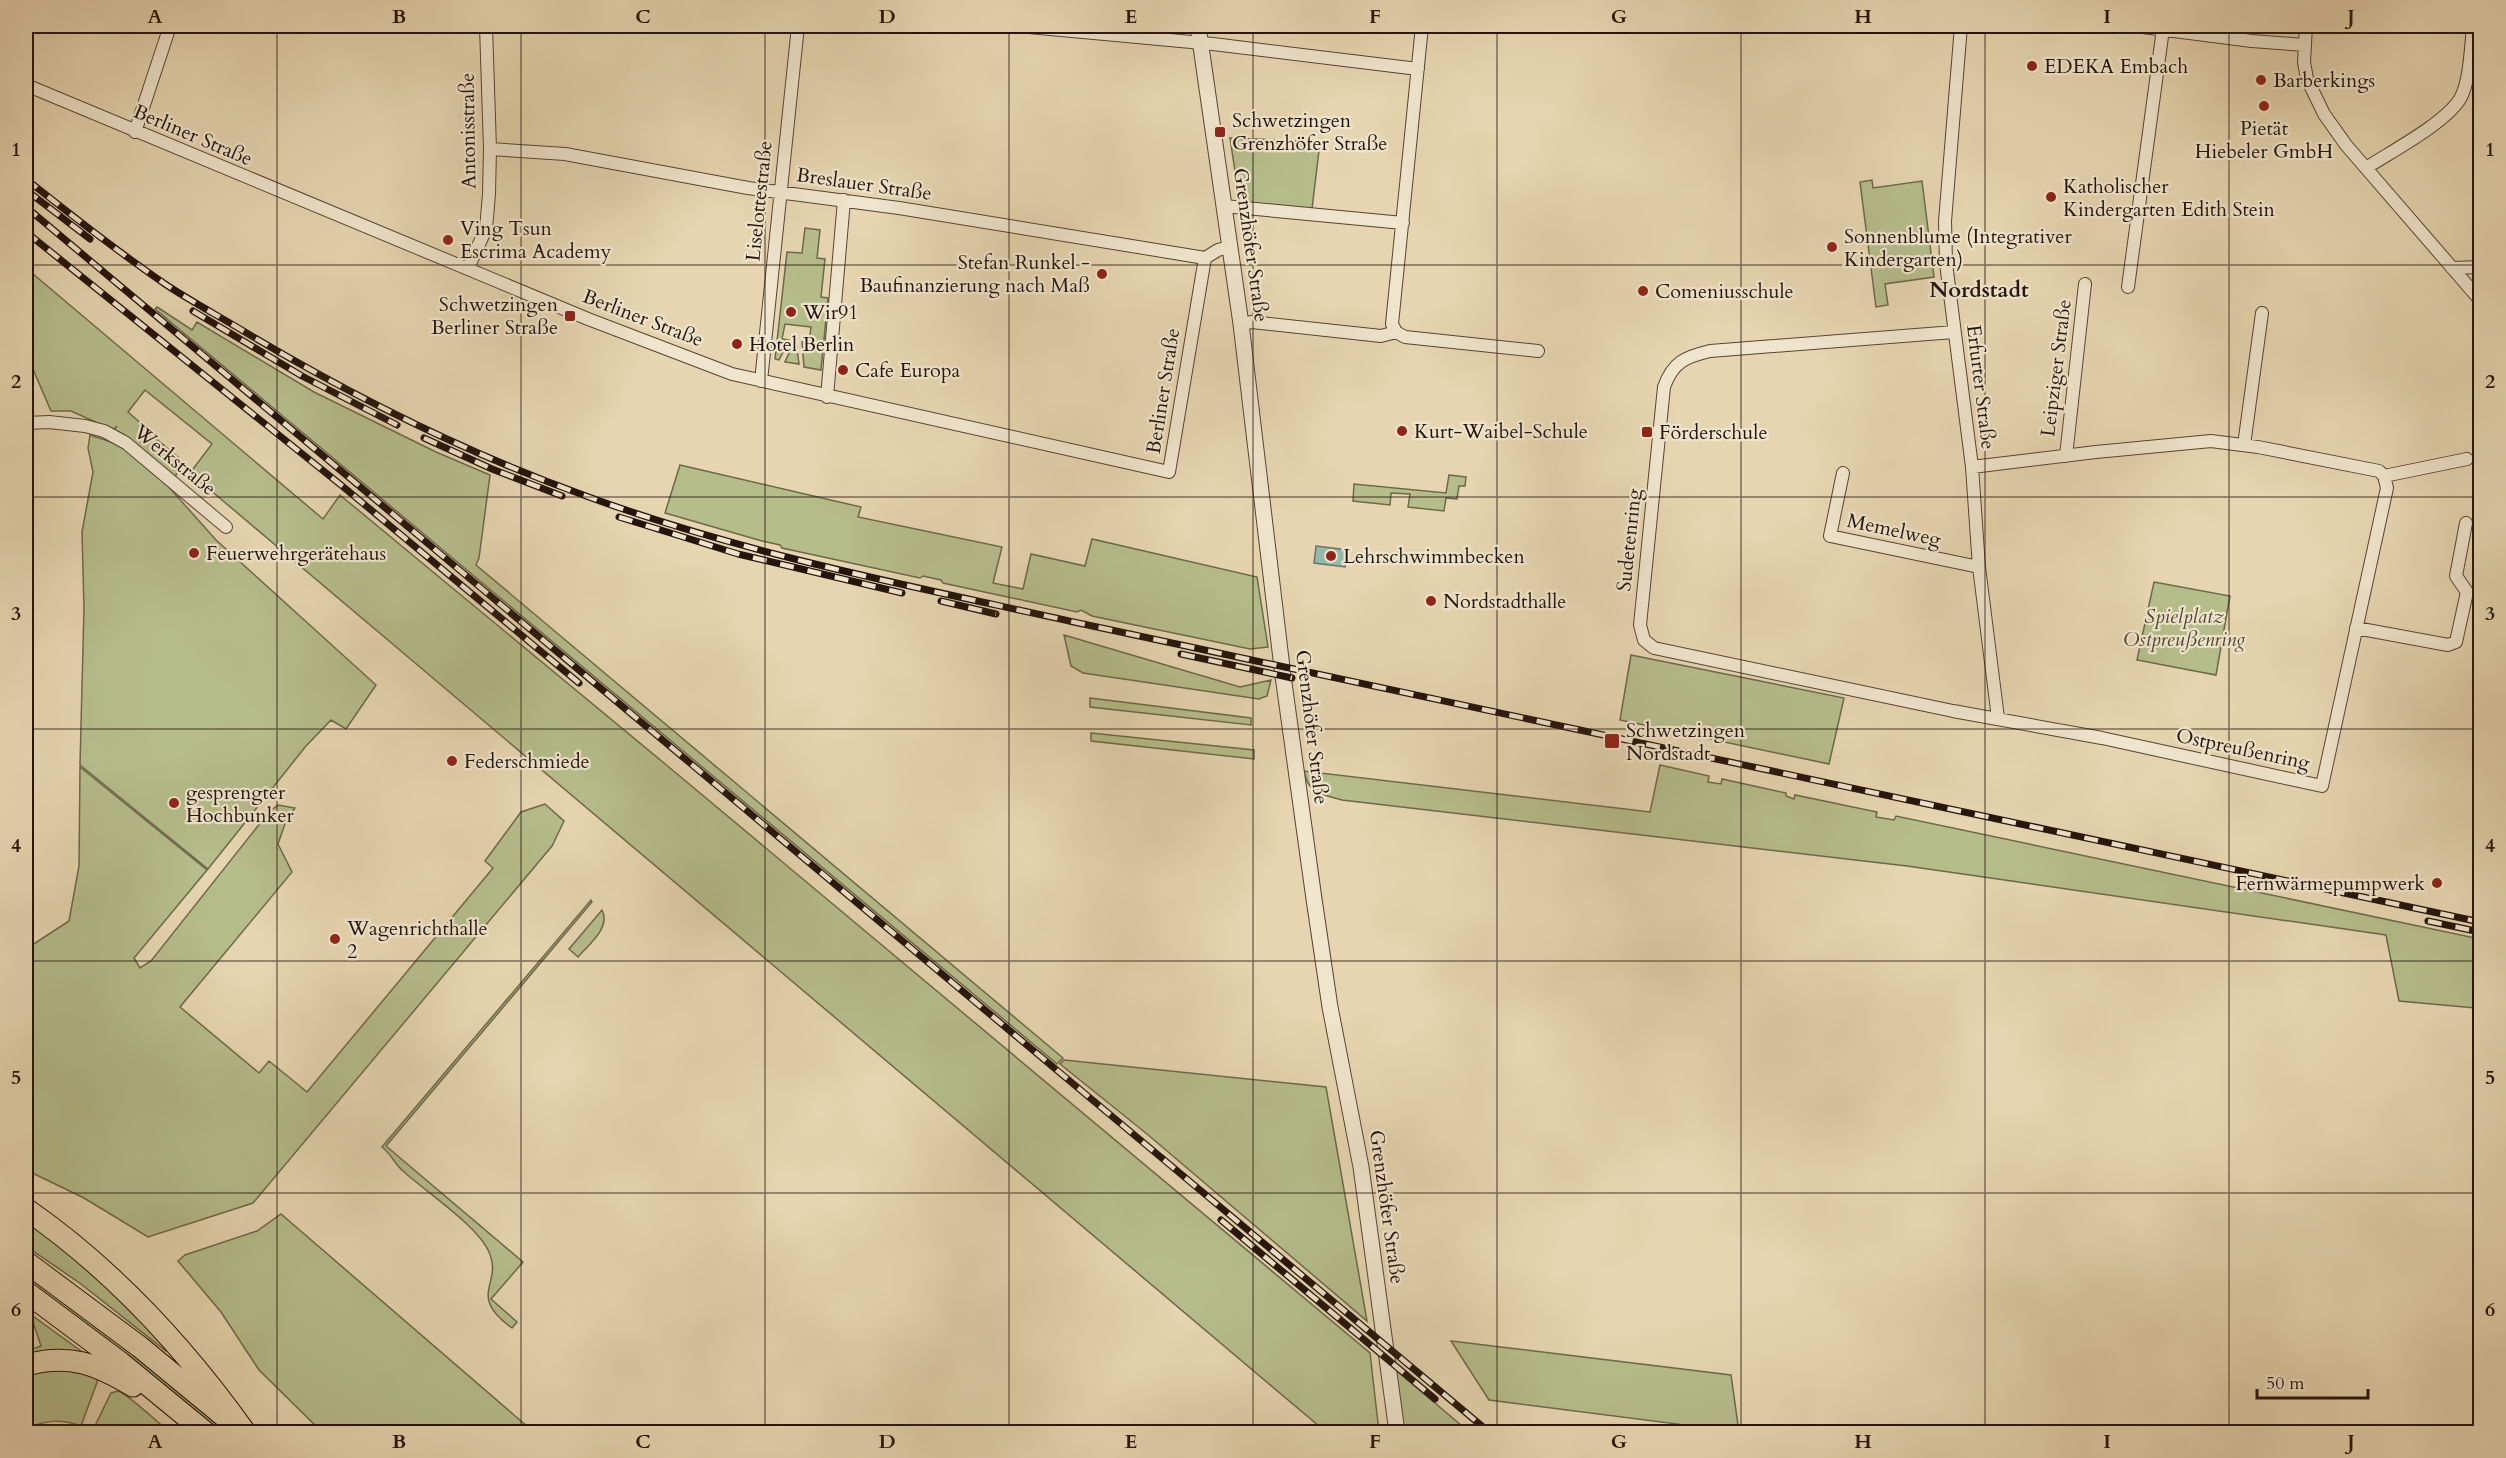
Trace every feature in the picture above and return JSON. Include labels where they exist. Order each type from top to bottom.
[{"type":"highway","points":[[26,1209],[98,1267],[151,1319],[214,1389],[244,1432]]},
{"type":"highway","points":[[26,1263],[140,1347],[244,1432]]},
{"type":"highway","points":[[26,1292],[121,1363],[205,1432]]},
{"type":"highway","points":[[26,1365],[52,1360],[80,1361],[101,1368],[183,1414]]},
{"type":"street","points":[[135,132],[170,26]]},
{"type":"street","name":"Antonisstraße","points":[[468,268],[486,229],[490,149],[486,26]]},
{"type":"street","name":"Liselottestraße","points":[[761,381],[798,26]]},
{"type":"street","points":[[1018,26],[1201,43],[1418,69]]},
{"type":"street","name":"Grenzhöfer Straße","points":[[1198,26],[1241,324],[1283,676],[1314,899],[1330,1007],[1361,1167],[1397,1432]]},
{"type":"street","points":[[1400,334],[1392,324],[1422,26]]},
{"type":"street","name":"Erfurter Straße","points":[[1961,26],[1957,98],[1945,221],[1954,332],[1972,467],[1979,567],[1998,718]]},
{"type":"street","points":[[2135,26],[2252,41],[2304,45]]},
{"type":"street","points":[[2306,26],[2304,62],[2313,95],[2333,128],[2481,300]]},
{"type":"street","points":[[2366,168],[2446,115],[2461,97],[2473,26]]},
{"type":"street","points":[[2128,287],[2163,29]]},
{"type":"street","name":"Berliner Straße","points":[[26,85],[588,319],[732,374],[1169,472],[1205,258]]},
{"type":"street","name":"Breslauer Straße","points":[[490,149],[565,154],[780,192],[844,200],[1205,258]]},
{"type":"street","points":[[827,397],[844,200]]},
{"type":"street","points":[[1224,206],[1403,223]]},
{"type":"street","points":[[1205,258],[1218,250],[1229,247]]},
{"type":"street","points":[[2452,268],[2481,267]]},
{"type":"street","name":"Leipziger Straße","points":[[2066,456],[2085,284]]},
{"type":"street","points":[[2244,445],[2262,313]]},
{"type":"street","points":[[1241,324],[1252,322],[1381,336],[1400,334],[1538,351]]},
{"type":"street","name":"Sudetenring","points":[[1954,332],[1710,351],[1679,362],[1669,374],[1664,387],[1640,631],[1644,640],[1654,648],[1998,718]]},
{"type":"street","name":"Werkstraße","points":[[26,423],[49,422],[86,426],[126,443],[226,526]]},
{"type":"street","points":[[1972,467],[2211,441],[2244,445],[2379,471],[2384,476],[2467,459]]},
{"type":"street","name":"Memelweg","points":[[1843,473],[1830,536],[1979,567]]},
{"type":"street","name":"Ostpreußenring","points":[[1998,718],[2322,786],[2387,488],[2384,476]]},
{"type":"street","points":[[2356,628],[2448,645],[2456,642],[2467,591],[2456,576],[2466,523]]},
{"type":"green space","points":[[1230,138],[1320,142],[1312,209],[1240,204]]},
{"type":"green space","points":[[1872,180],[1873,188],[1922,181],[1934,277],[1885,284],[1888,305],[1876,307],[1860,182]]},
{"type":"green space","points":[[805,228],[820,230],[817,258],[825,259],[821,297],[828,298],[821,370],[804,367],[802,342],[809,342],[811,327],[785,324],[782,339],[789,340],[779,360],[775,359],[787,252],[802,253]]},
{"type":"green space","points":[[26,268],[323,519],[340,495],[1370,1353],[1379,1432],[1326,1432],[190,473],[212,444],[145,390],[128,412],[145,427],[151,438],[154,437],[179,458],[180,467],[175,477],[123,434],[114,430],[117,426],[113,430],[71,411],[51,411],[26,353]]},
{"type":"green space","points":[[157,307],[192,330],[197,322],[314,392],[436,452],[490,475],[479,558],[476,565],[1063,1058],[1057,1064],[155,309]]},
{"type":"green space","points":[[796,341],[799,364],[785,362],[794,342]]},
{"type":"green space","points":[[90,435],[130,451],[167,485],[216,540],[376,685],[346,729],[331,720],[306,746],[208,869],[80,765],[84,608],[82,532],[93,472],[88,448]]},
{"type":"green space","points":[[680,465],[861,507],[858,517],[1002,547],[993,583],[1023,589],[1031,554],[1085,566],[1092,539],[1257,577],[1268,647],[1250,649],[1092,616],[1081,610],[1077,612],[943,583],[941,580],[923,576],[920,578],[782,548],[780,545],[665,513]]},
{"type":"green space","points":[[1449,475],[1466,477],[1465,486],[1459,486],[1457,499],[1446,498],[1444,511],[1408,507],[1410,494],[1391,493],[1390,505],[1353,501],[1354,484],[1446,493]]},
{"type":"green space","name":"Spielplatz Ostpreußenring","points":[[2154,582],[2230,596],[2216,675],[2137,660]]},
{"type":"green space","points":[[1064,635],[1240,687],[1271,680],[1267,696],[1259,699],[1083,673],[1071,666]]},
{"type":"green space","points":[[1631,655],[1844,698],[1829,764],[1620,720]]},
{"type":"green space","points":[[1090,698],[1251,718],[1251,725],[1090,707]]},
{"type":"green space","points":[[1091,733],[1254,750],[1254,759],[1091,741]]},
{"type":"green space","points":[[1660,765],[1709,776],[1708,782],[1721,784],[1722,779],[1786,793],[1786,796],[1794,799],[1795,795],[1877,812],[1876,817],[1894,820],[1896,816],[2480,939],[2475,1008],[2399,1001],[2386,935],[1907,866],[1342,800],[1313,789],[1304,771],[1650,812]]},
{"type":"green space","points":[[80,767],[207,870],[134,958],[140,968],[151,961],[269,812],[278,805],[295,808],[286,821],[278,844],[292,872],[180,1007],[259,1073],[269,1061],[307,1092],[493,868],[485,861],[521,812],[545,804],[564,821],[552,846],[253,1203],[148,1237],[84,1198],[26,1170],[26,1000],[30,999],[26,949],[69,921],[79,866]]},
{"type":"green space","points":[[591,900],[592,902],[386,1146],[523,1262],[491,1299],[517,1322],[512,1328],[498,1316],[491,1306],[488,1297],[492,1262],[482,1240],[462,1219],[403,1171],[382,1147]]},
{"type":"green space","points":[[602,910],[604,923],[601,929],[578,957],[569,949]]},
{"type":"green space","points":[[1064,1060],[1326,1087],[1367,1321],[1147,1134],[1060,1064]]},
{"type":"green space","points":[[281,1214],[534,1432],[322,1432],[259,1370],[221,1312],[178,1261],[185,1255],[257,1231]]},
{"type":"green space","points":[[26,1217],[122,1297],[168,1350],[166,1351],[81,1284],[26,1246]]},
{"type":"green space","points":[[26,1274],[133,1353],[228,1432],[221,1432],[135,1362],[26,1280]]},
{"type":"green space","points":[[26,1311],[85,1354],[26,1359],[26,1351],[41,1346],[32,1319],[26,1321]]},
{"type":"green space","points":[[1451,1341],[1731,1375],[1739,1432],[1489,1400]]},
{"type":"green space","points":[[46,1366],[100,1374],[81,1426],[53,1421],[26,1428],[26,1372]]},
{"type":"green space","points":[[1395,1369],[1469,1432],[1403,1432]]},
{"type":"green space","points":[[118,1391],[170,1432],[92,1432],[111,1393]]},
{"type":"shaded area","name":"Lehrschwimmbecken","points":[[1316,546],[1348,550],[1345,567],[1314,563]]},
{"type":"railway","points":[[26,179],[112,246],[174,290],[366,400],[453,442],[541,479],[708,536],[770,553],[958,597],[2480,922]]},
{"type":"railway","points":[[26,190],[90,239]]},
{"type":"railway","points":[[26,207],[1489,1432]]},
{"type":"railway","points":[[26,232],[341,485],[579,683]]},
{"type":"railway","points":[[193,311],[302,376],[397,425]]},
{"type":"railway","points":[[424,438],[492,469],[562,496]]},
{"type":"railway","points":[[619,517],[738,554],[902,593]]},
{"type":"railway","points":[[941,601],[996,614]]},
{"type":"railway","points":[[1181,654],[1292,678]]},
{"type":"railway","points":[[2428,921],[2480,932]]},
{"type":"railway","points":[[1221,1220],[1435,1399]]},
{"type":"place","name":"EDEKA Embach","points":[[2032,66]]},
{"type":"place","name":"Barberkings","points":[[2261,80]]},
{"type":"place","name":"Pietät Hiebeler GmbH","points":[[2264,106]]},
{"type":"place","name":"Schwetzingen Grenzhöfer Straße","points":[[1220,132]]},
{"type":"place","name":"Katholischer Kindergarten Edith Stein","points":[[2051,197]]},
{"type":"place","name":"Ving Tsun Escrima Academy","points":[[448,240]]},
{"type":"place","name":"Sonnenblume (Integrativer Kindergarten)","points":[[1832,247]]},
{"type":"place","name":"Stefan Runkel - Baufinanzierung nach Maß","points":[[1102,274]]},
{"type":"place","name":"Comeniusschule","points":[[1643,291]]},
{"type":"place","name":"Wir91","points":[[791,312]]},
{"type":"place","name":"Schwetzingen Berliner Straße","points":[[570,316]]},
{"type":"place","name":"Hotel Berlin","points":[[737,344]]},
{"type":"place","name":"Cafe Europa","points":[[843,370]]},
{"type":"place","name":"Kurt-Waibel-Schule","points":[[1402,431]]},
{"type":"place","name":"Förderschule","points":[[1647,432]]},
{"type":"place","name":"Feuerwehrgerätehaus","points":[[194,553]]},
{"type":"place","name":"Lehrschwimmbecken","points":[[1331,556]]},
{"type":"place","name":"Nordstadthalle","points":[[1431,601]]},
{"type":"place","name":"Schwetzingen Nordstadt","points":[[1612,741]]},
{"type":"place","name":"Federschmiede","points":[[452,761]]},
{"type":"place","name":"gesprengter Hochbunker","points":[[174,803]]},
{"type":"place","name":"Fernwärmepumpwerk","points":[[2437,883]]},
{"type":"place","name":"Wagenrichthalle 2","points":[[335,939]]},
{"type":"district","name":"Nordstadt","points":[[1979,290]]}]
